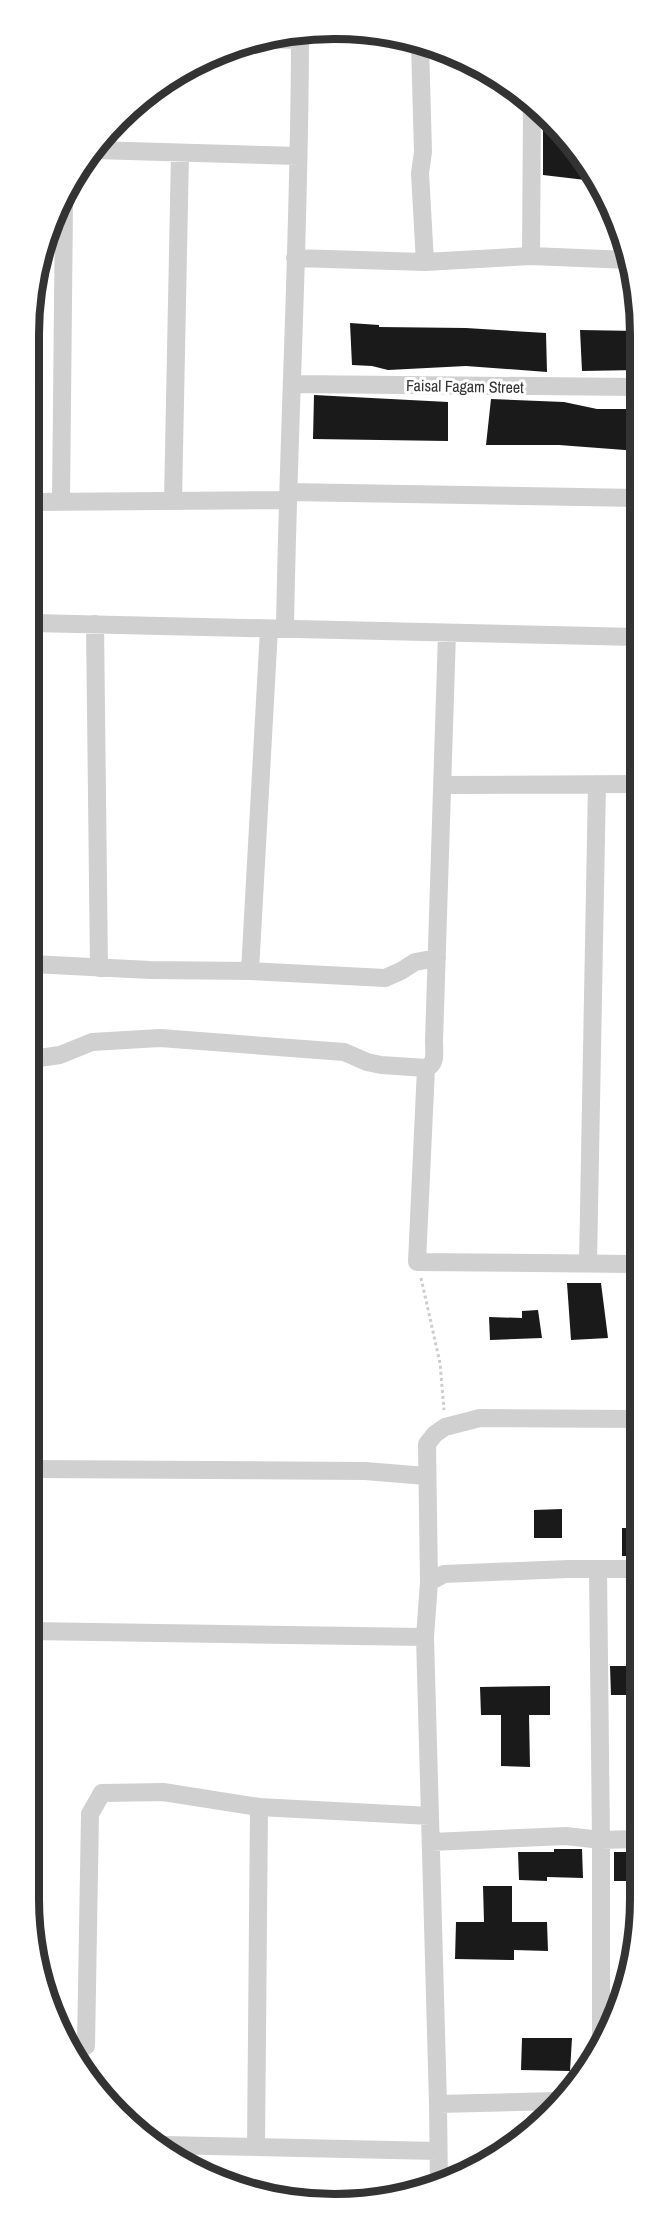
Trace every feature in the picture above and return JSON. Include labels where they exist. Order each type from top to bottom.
[{"type":"street","points":[[250,971],[287,496],[292,384],[300,42]]},
{"type":"street","points":[[420,52],[423,152],[420,174],[425,262]]},
{"type":"street","points":[[531,256],[532,115]]},
{"type":"street","points":[[104,150],[298,156]]},
{"type":"street","points":[[173,501],[180,153]]},
{"type":"street","points":[[61,502],[64,215]]},
{"type":"street","points":[[295,258],[425,262],[531,256],[620,260]]},
{"type":"street","name":"Faisal Fagam Street","points":[[292,384],[630,387]]},
{"type":"street","points":[[39,502],[173,501],[287,496],[630,498]]},
{"type":"street","points":[[39,623],[630,637]]},
{"type":"street","points":[[95,624],[99,968]]},
{"type":"street","points":[[39,1058],[60,1055],[92,1042],[160,1038],[344,1052],[367,1062],[381,1065],[426,1068],[434,1063],[447,633]]},
{"type":"street","points":[[588,1263],[597,784]]},
{"type":"street","points":[[443,785],[630,784]]},
{"type":"street","points":[[39,964],[385,978],[415,962],[437,957]]},
{"type":"street","points":[[426,1068],[417,1262],[630,1264]]},
{"type":"street","points":[[439,2175],[424,1636],[429,1582],[427,1444],[445,1427],[480,1418],[630,1419]]},
{"type":"street","points":[[39,1469],[365,1471],[426,1476]]},
{"type":"street","points":[[598,1569],[602,1840],[601,2027]]},
{"type":"street","points":[[429,1582],[444,1574],[630,1569]]},
{"type":"street","points":[[39,1631],[424,1636]]},
{"type":"street","points":[[86,2046],[90,1815],[102,1793],[163,1792],[259,1807],[430,1816]]},
{"type":"street","points":[[256,2147],[259,1807]]},
{"type":"street","points":[[430,1842],[566,1836],[602,1840],[630,1839]]},
{"type":"street","points":[[438,2104],[549,2101]]},
{"type":"street","points":[[172,2145],[438,2151]]},
{"type":"path","points":[[417,1262],[440,1363],[445,1427]]},
{"type":"building","points":[[543,126],[569,155],[586,180],[543,175]]},
{"type":"building","points":[[350,323],[379,325],[379,327],[466,328],[546,333],[547,372],[466,366],[388,370],[352,365]]},
{"type":"building","points":[[580,330],[630,331],[630,370],[582,371]]},
{"type":"building","points":[[314,395],[448,402],[448,441],[313,439]]},
{"type":"building","points":[[491,399],[564,402],[597,409],[630,409],[630,450],[559,445],[486,445]]},
{"type":"building","points":[[567,1283],[601,1283],[608,1338],[571,1340]]},
{"type":"building","points":[[538,1310],[542,1338],[490,1340],[489,1317],[522,1318],[522,1311]]},
{"type":"building","points":[[562,1509],[562,1538],[534,1538],[534,1510]]},
{"type":"building","points":[[622,1528],[630,1528],[630,1556],[622,1556]]},
{"type":"building","points":[[610,1666],[630,1666],[630,1695],[611,1695]]},
{"type":"building","points":[[550,1686],[550,1715],[529,1715],[530,1767],[501,1766],[501,1715],[481,1715],[480,1687]]},
{"type":"building","points":[[554,1849],[582,1849],[583,1878],[547,1877],[547,1881],[519,1880],[518,1852],[554,1852]]},
{"type":"building","points":[[614,1852],[630,1852],[630,1881],[614,1881]]},
{"type":"building","points":[[483,1886],[512,1886],[512,1922],[547,1922],[548,1951],[514,1950],[514,1960],[455,1959],[456,1922],[484,1922]]},
{"type":"building","points":[[522,2038],[572,2038],[570,2071],[521,2070]]}]
